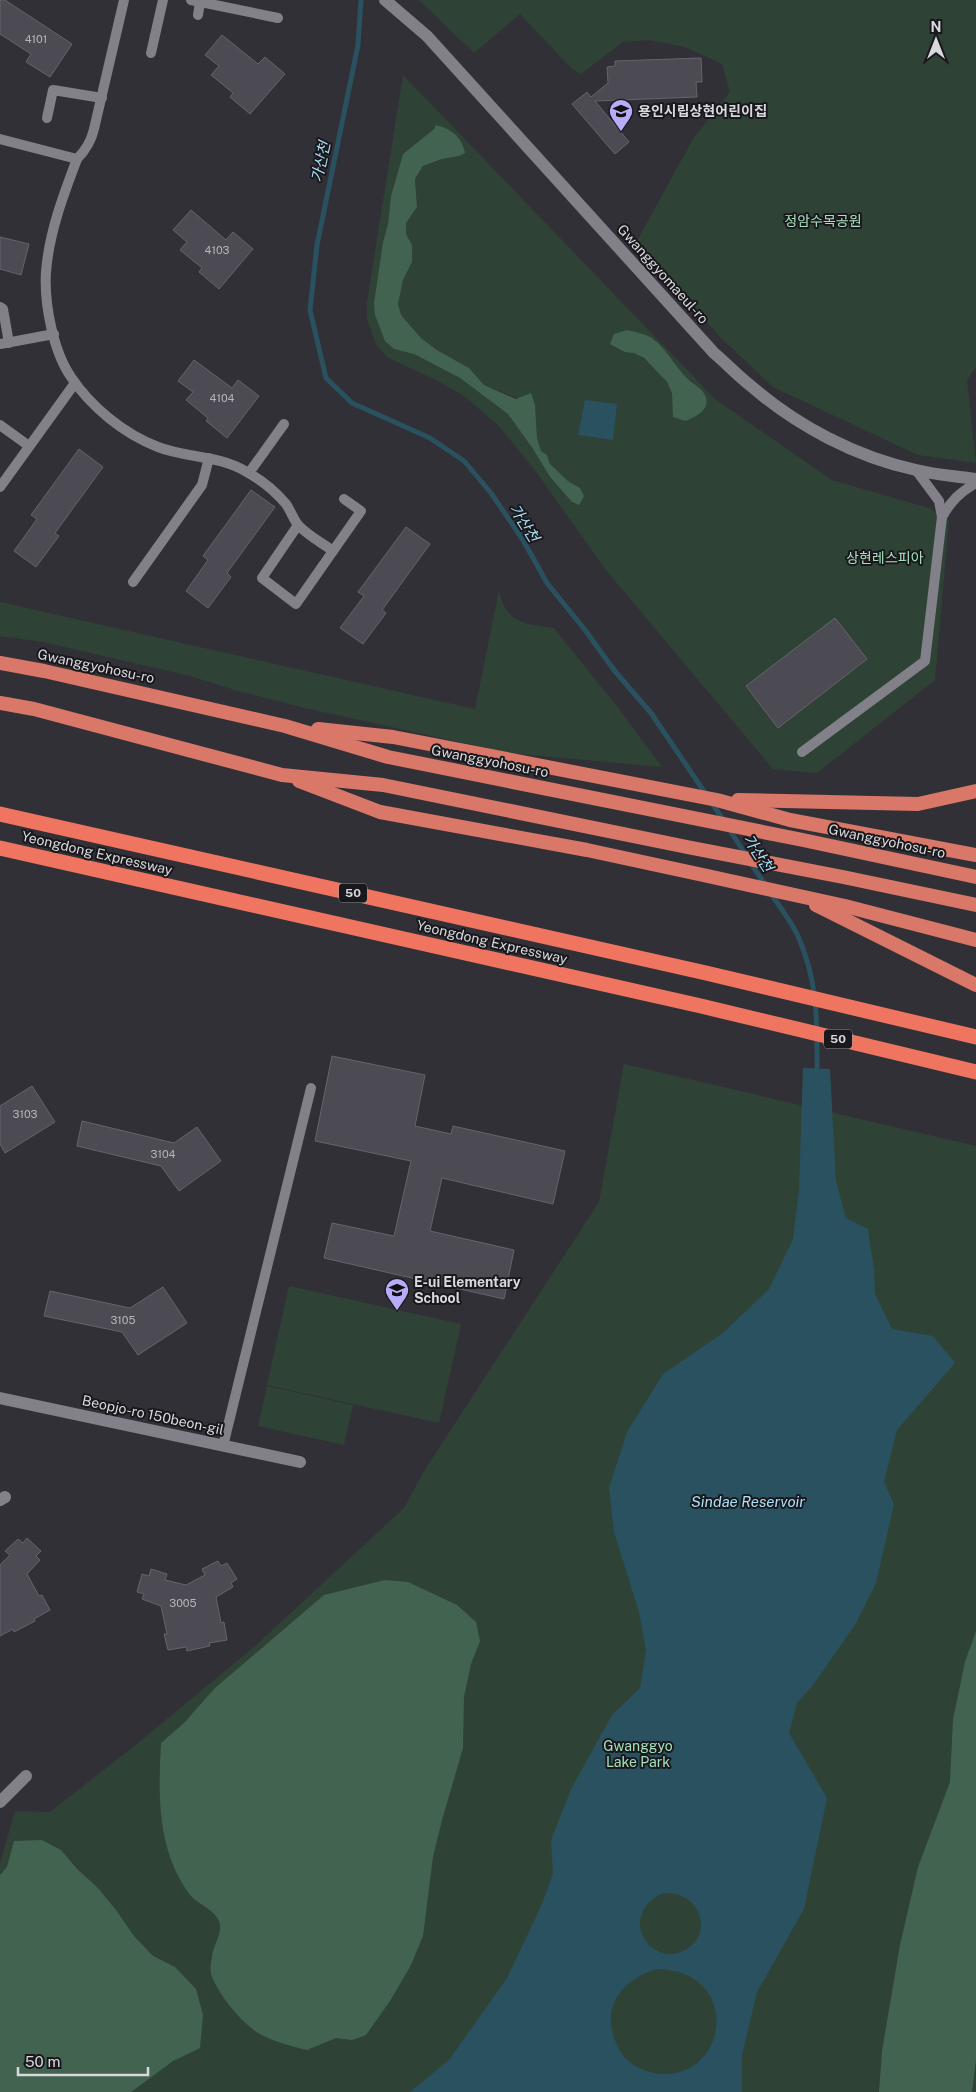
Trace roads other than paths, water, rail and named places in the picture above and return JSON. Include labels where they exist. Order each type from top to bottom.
[{"type":"highway","name":"Gwanggyohosu-ro","points":[[0,663],[44,671],[285,726],[388,757],[976,877]]},
{"type":"highway","points":[[0,703],[34,709],[282,775],[380,812],[587,850],[703,874],[845,906],[976,940]]},
{"type":"highway","points":[[285,726],[393,737],[717,800],[790,820],[976,855]]},
{"type":"highway","points":[[282,775],[383,785],[976,905]]},
{"type":"highway","points":[[717,800],[918,804],[976,791]]},
{"type":"highway","name":"Yeongdong Expressway","points":[[0,814],[706,973],[976,1037]]},
{"type":"highway","name":"Yeongdong Expressway","points":[[0,848],[701,1006],[976,1072]]},
{"type":"highway","points":[[800,897],[976,985]]},
{"type":"street","name":"Gwanggyomaeul-ro","points":[[385,0],[427,36],[714,353],[752,387],[793,417],[829,439],[881,460],[916,470],[976,481]]},
{"type":"street","name":"Beopjo-ro 150beon-gil","points":[[0,1398],[300,1462]]},
{"type":"street","points":[[0,1802],[26,1776]]},
{"type":"lane","points":[[124,0],[91,143],[76,159],[57,214],[50,244],[46,273],[46,295],[54,334],[75,383],[98,408],[120,427],[159,448],[232,464],[249,473],[285,503],[298,525],[333,550]]},
{"type":"lane","points":[[151,53],[163,0]]},
{"type":"lane","points":[[198,14],[196,1],[278,18]]},
{"type":"lane","points":[[47,118],[53,90],[102,98]]},
{"type":"lane","points":[[0,140],[76,159]]},
{"type":"lane","points":[[0,307],[3,308],[5,344],[54,334]]},
{"type":"lane","points":[[0,487],[75,383]]},
{"type":"lane","points":[[249,473],[284,424]]},
{"type":"lane","points":[[0,425],[30,446]]},
{"type":"lane","points":[[133,582],[202,485],[209,458]]},
{"type":"lane","points":[[802,752],[925,660],[942,517],[940,501],[916,470]]},
{"type":"lane","points":[[942,517],[951,502],[962,490],[976,481]]},
{"type":"lane","points":[[298,525],[262,578],[296,604],[361,511],[344,499]]},
{"type":"lane","points":[[223,1446],[311,1088]]},
{"type":"water","points":[[585,400],[617,404],[613,440],[578,435]]},
{"type":"water","name":"Sindae Reservoir","points":[[803,1068],[830,1069],[836,1181],[846,1218],[868,1229],[874,1269],[875,1294],[892,1329],[933,1336],[955,1363],[897,1430],[884,1482],[894,1504],[876,1583],[855,1625],[813,1685],[797,1703],[789,1733],[827,1798],[804,1909],[757,1992],[742,2055],[742,2092],[410,2092],[449,2060],[507,1978],[542,1904],[553,1873],[551,1840],[571,1789],[612,1715],[640,1688],[646,1650],[639,1612],[614,1532],[609,1488],[627,1432],[663,1374],[723,1333],[769,1289],[793,1239],[799,1190]],"holes":[[[663,1893],[678,1895],[689,1901],[697,1910],[701,1920],[700,1931],[695,1941],[686,1949],[673,1954],[663,1953],[651,1947],[641,1930],[641,1915],[645,1908],[649,1902]],[[657,1969],[685,1975],[704,1988],[714,2006],[716,2027],[710,2046],[698,2063],[679,2072],[654,2073],[643,2070],[624,2057],[613,2033],[611,2020],[616,1998],[623,1988],[633,1980]]]},
{"type":"waterway","name":"가산천","points":[[361,0],[358,45],[317,245],[310,310],[326,378],[352,403],[430,438],[464,461],[491,493],[523,540],[547,583],[614,670],[651,713],[724,821]]},
{"type":"waterway","name":"가산천","points":[[729,829],[746,855]]},
{"type":"waterway","name":"가산천","points":[[750,862],[766,886]]},
{"type":"waterway","name":"가산천","points":[[771,894],[795,930],[805,953],[815,1001],[817,1068]]},
{"type":"place","name":"용인시립상현어린이집","points":[[621,132]]},
{"type":"place","name":"E-ui Elementary School","points":[[397,1311]]},
{"type":"park label","name":"정암수목공원","points":[[823,221]]},
{"type":"park label","name":"상현레스피아","points":[[885,558]]},
{"type":"park label","name":"Gwanggyo Lake Park","points":[[638,1754]]}]
